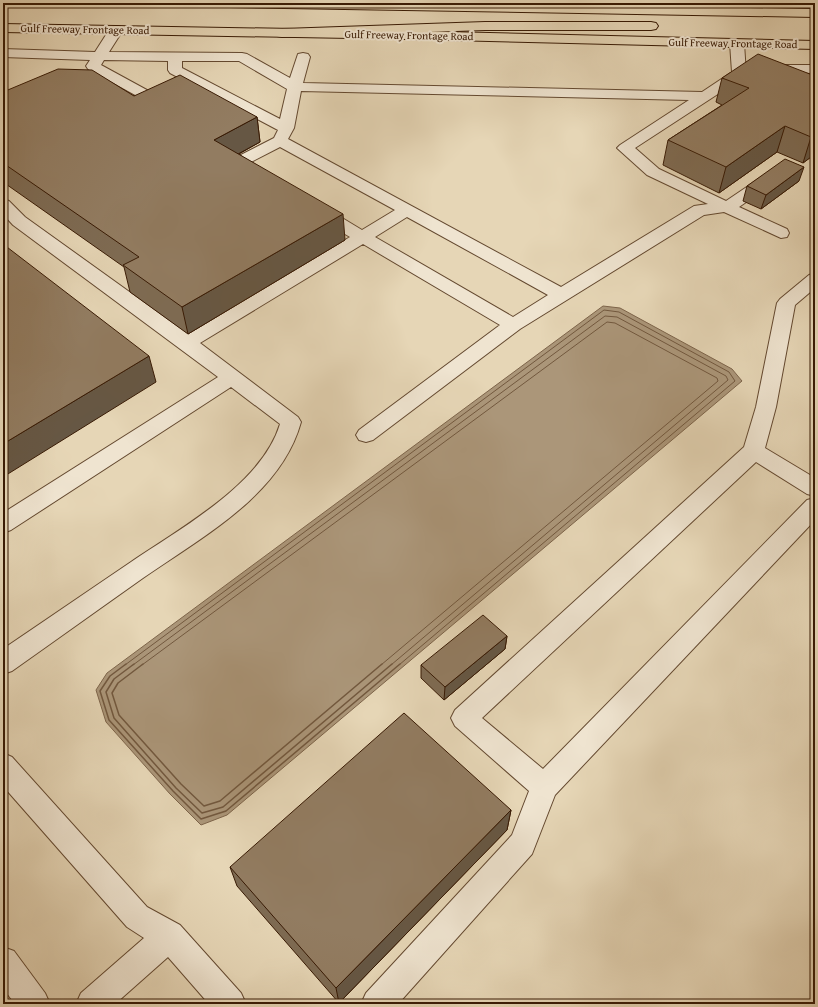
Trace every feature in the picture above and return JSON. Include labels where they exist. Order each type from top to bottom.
[{"type":"main road","points":[[229,3],[815,13]]},
{"type":"main road","points":[[282,33],[485,26],[666,26]]},
{"type":"main road","name":"Gulf Freeway Frontage Road","points":[[3,28],[815,45]]},
{"type":"street","points":[[79,71],[96,61],[116,30]]},
{"type":"street","points":[[737,44],[739,74],[625,148],[653,172],[781,233]]},
{"type":"street","points":[[3,53],[96,61],[175,56],[242,57],[295,87],[705,96]]},
{"type":"street","points":[[175,56],[175,70],[407,210],[561,295]]},
{"type":"street","points":[[270,183],[237,163],[283,134],[303,57]]},
{"type":"street","points":[[96,61],[162,104]]},
{"type":"street","points":[[739,68],[815,70]]},
{"type":"street","points":[[779,69],[815,83]]},
{"type":"street","points":[[366,435],[513,325],[700,210],[728,207],[781,170]]},
{"type":"street","points":[[303,202],[513,325]]},
{"type":"street","points":[[3,204],[11,225],[187,343],[291,422],[288,435],[278,455],[260,478],[229,506],[3,663]]},
{"type":"street","points":[[187,343],[407,210]]},
{"type":"street","points":[[544,787],[464,718],[754,451],[766,407],[786,303],[815,279]]},
{"type":"street","points":[[3,524],[232,378]]},
{"type":"street","points":[[754,451],[815,488]]},
{"type":"street","points":[[377,1004],[522,844],[544,787],[815,506]]},
{"type":"street","points":[[3,766],[137,917],[169,936],[230,1004]]},
{"type":"street","points":[[92,1004],[169,936]]},
{"type":"street","points":[[3,962],[34,1004]]},
{"type":"water","points":[[603,306],[620,308],[732,369],[742,381],[227,815],[201,825],[170,794],[106,722],[96,690],[107,673]]},
{"type":"building","points":[[758,54],[815,76],[815,135],[811,137],[785,126],[726,167],[668,140],[749,88],[722,78]]},
{"type":"building","points":[[58,69],[92,70],[134,96],[180,75],[257,117],[214,140],[343,214],[182,307],[123,265],[139,257],[3,163],[3,92]]},
{"type":"building","points":[[785,159],[804,167],[766,195],[747,186]]},
{"type":"building","points":[[3,244],[149,356],[3,444]]},
{"type":"building","points":[[483,615],[507,636],[445,687],[421,665]]},
{"type":"building","points":[[404,713],[511,810],[336,988],[230,867]]}]
